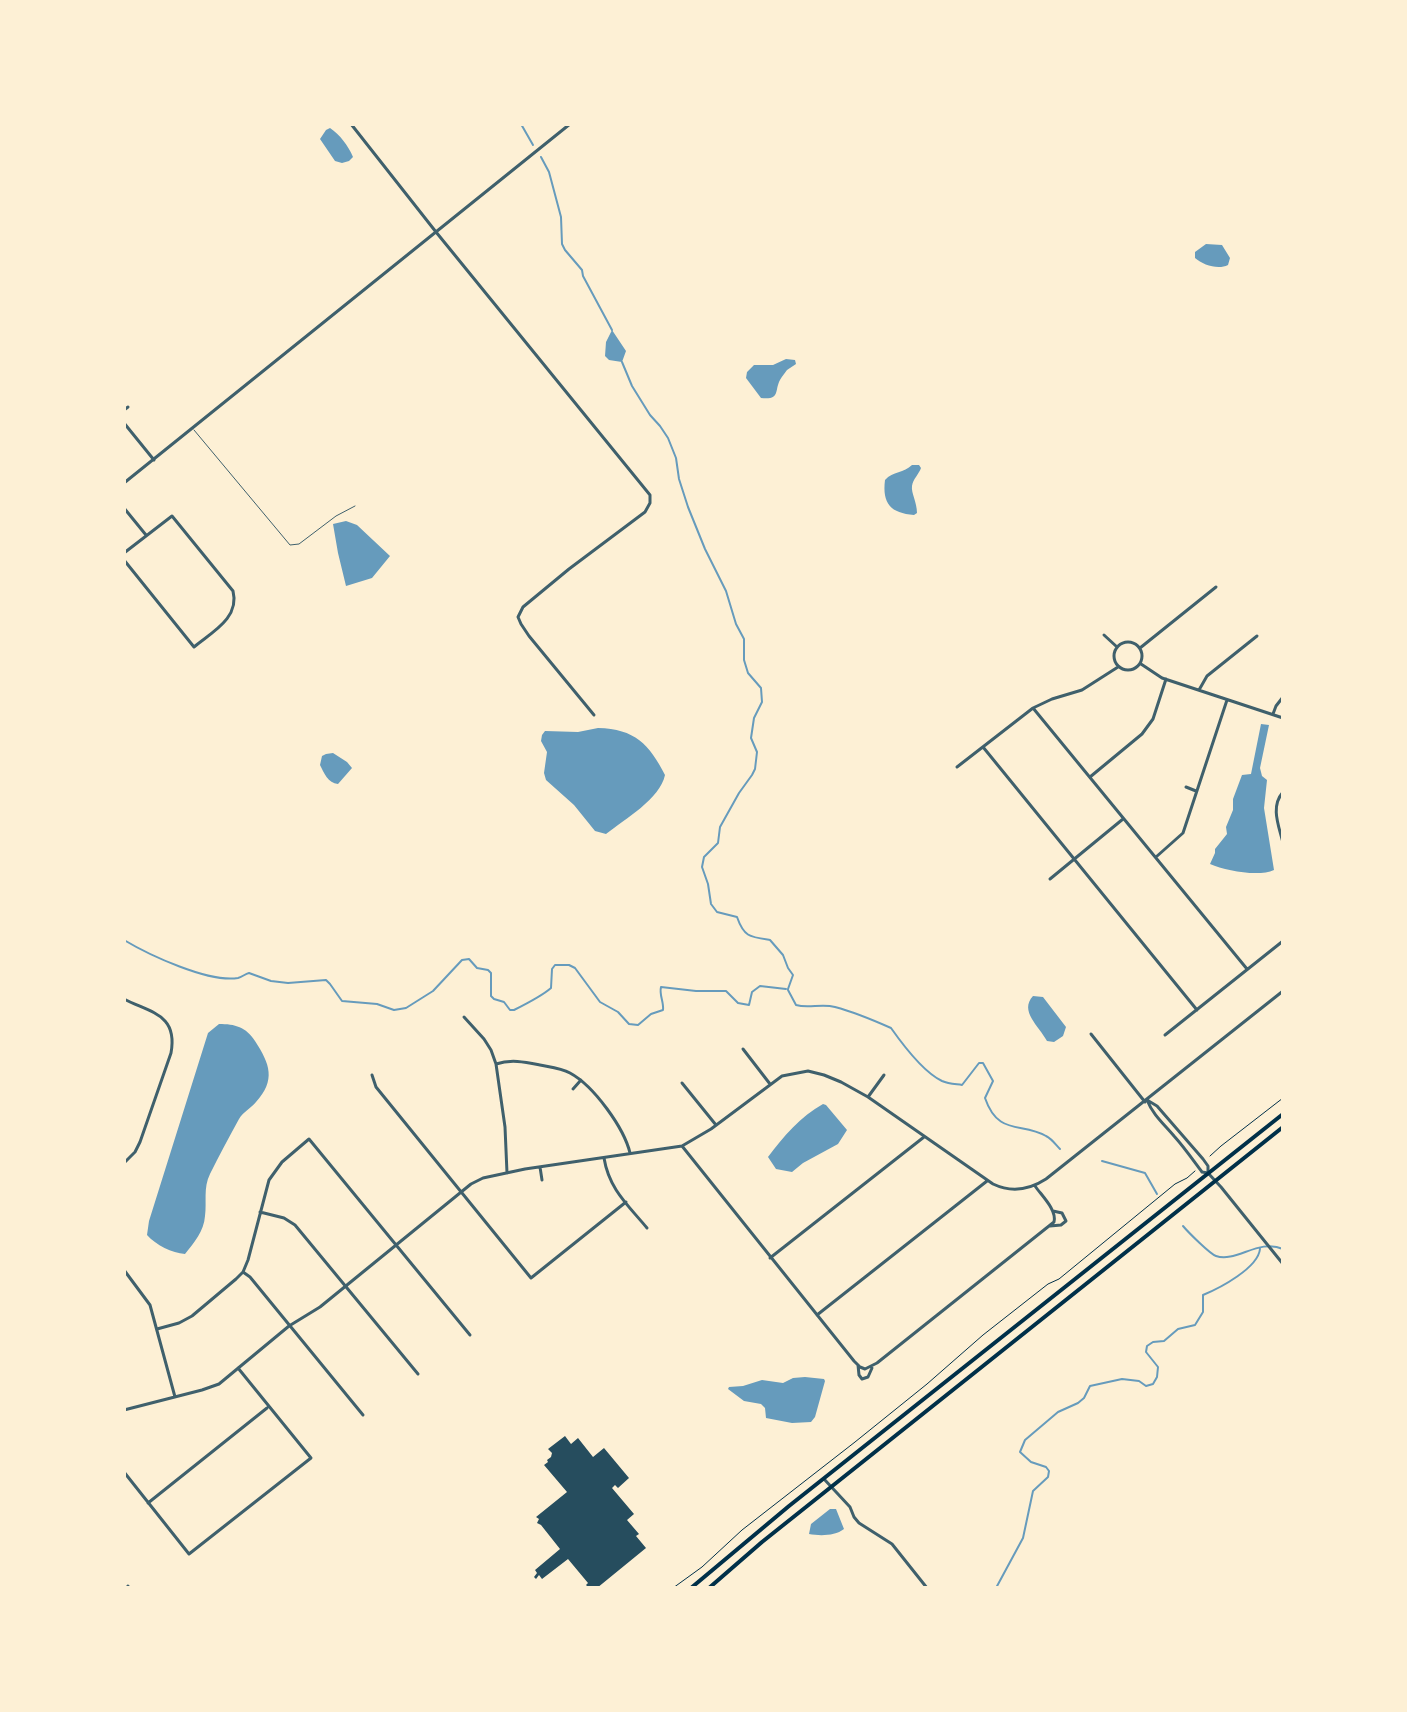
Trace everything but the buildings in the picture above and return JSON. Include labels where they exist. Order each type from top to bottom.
[{"type":"highway","points":[[691,1588],[1283,1114]]},
{"type":"highway","points":[[709,1588],[762,1542],[1283,1127]]},
{"type":"street","points":[[351,124],[650,495],[645,512],[529,602],[520,610],[518,617],[529,636],[594,715]]},
{"type":"street","points":[[124,483],[570,124]]},
{"type":"street","points":[[124,423],[154,460]]},
{"type":"street","points":[[124,508],[146,535]]},
{"type":"street","points":[[124,553],[172,516],[233,591],[236,600],[234,610],[228,619],[194,647],[124,560]]},
{"type":"street","points":[[1140,648],[1216,587]]},
{"type":"street","points":[[1104,635],[1117,648]]},
{"type":"street","points":[[1199,690],[1207,676],[1257,636]]},
{"type":"street","points":[[1133,643],[1140,648],[1143,656],[1141,664],[1130,671],[1118,667],[1114,659],[1117,648],[1133,643]]},
{"type":"street","points":[[1141,664],[1166,679],[1283,718]]},
{"type":"street","points":[[957,767],[1033,708],[1082,690],[1118,667]]},
{"type":"street","points":[[1089,777],[1142,734],[1153,719],[1166,679]]},
{"type":"street","points":[[1273,714],[1283,697]]},
{"type":"street","points":[[1156,858],[1183,833],[1227,700]]},
{"type":"street","points":[[1033,708],[1247,969]]},
{"type":"street","points":[[983,747],[1197,1010]]},
{"type":"street","points":[[1186,787],[1196,791]]},
{"type":"street","points":[[1283,792],[1275,809],[1283,843]]},
{"type":"street","points":[[1050,879],[1123,819]]},
{"type":"street","points":[[1165,1035],[1283,941]]},
{"type":"street","points":[[124,1410],[212,1387],[222,1381],[289,1326],[315,1311],[461,1192],[483,1178],[682,1146],[782,1076],[808,1071],[841,1082],[868,1097],[987,1181],[1012,1190],[1035,1186],[1283,991]]},
{"type":"street","points":[[124,999],[164,1019],[172,1035],[171,1053],[140,1142],[124,1163]]},
{"type":"street","points":[[464,1017],[491,1050],[496,1064],[505,1127],[507,1173]]},
{"type":"street","points":[[1091,1034],[1202,1172],[1208,1173],[1281,1262]]},
{"type":"street","points":[[743,1049],[770,1084]]},
{"type":"street","points":[[496,1064],[506,1061],[562,1069],[581,1080],[613,1116],[623,1132],[630,1153]]},
{"type":"street","points":[[372,1075],[376,1087],[531,1278],[626,1202]]},
{"type":"street","points":[[868,1097],[884,1075]]},
{"type":"street","points":[[573,1089],[581,1080]]},
{"type":"street","points":[[682,1083],[716,1125]]},
{"type":"street","points":[[1146,1101],[1157,1106],[1203,1159],[1208,1173]]},
{"type":"street","points":[[770,1258],[924,1137]]},
{"type":"street","points":[[157,1329],[186,1320],[243,1272],[269,1180],[276,1169],[309,1139],[470,1335]]},
{"type":"street","points":[[682,1146],[770,1258],[858,1365],[865,1369],[873,1366],[1050,1226],[1056,1218],[1035,1186]]},
{"type":"street","points":[[604,1158],[609,1180],[647,1228]]},
{"type":"street","points":[[540,1167],[542,1180]]},
{"type":"street","points":[[817,1315],[987,1181]]},
{"type":"street","points":[[1050,1226],[1066,1221],[1062,1213],[1053,1211]]},
{"type":"street","points":[[260,1212],[284,1218],[295,1225],[418,1374]]},
{"type":"street","points":[[124,1270],[148,1299],[175,1397]]},
{"type":"street","points":[[243,1272],[363,1415]]},
{"type":"street","points":[[858,1365],[862,1379],[868,1377],[873,1366]]},
{"type":"street","points":[[124,1472],[189,1554],[311,1458],[238,1368]]},
{"type":"street","points":[[148,1503],[269,1407]]},
{"type":"street","points":[[824,1479],[850,1507],[859,1523],[892,1544],[927,1588]]},
{"type":"lane","points":[[192,428],[290,545],[303,541],[355,506]]},
{"type":"path","points":[[1208,1159],[1283,1098]]},
{"type":"path","points":[[673,1588],[1048,1284],[1059,1279],[1175,1184],[1193,1173]]},
{"type":"water","points":[[330,128],[349,148],[353,157],[349,161],[335,161],[320,139]]},
{"type":"water","points":[[1206,244],[1222,245],[1230,258],[1228,265],[1211,266],[1195,258],[1195,252]]},
{"type":"water","points":[[612,330],[626,351],[622,362],[609,360],[605,356],[606,342]]},
{"type":"water","points":[[786,359],[795,360],[796,364],[782,377],[772,398],[761,398],[746,378],[747,372],[754,365],[773,365]]},
{"type":"water","points":[[912,465],[921,468],[912,486],[917,509],[914,515],[899,512],[890,506],[884,488],[888,477]]},
{"type":"water","points":[[346,521],[357,525],[390,556],[372,578],[346,586],[333,524]]},
{"type":"water","points":[[1261,724],[1269,725],[1260,768],[1267,780],[1264,808],[1274,870],[1260,873],[1225,869],[1210,864],[1215,849],[1227,834],[1233,799],[1242,775],[1251,774]]},
{"type":"water","points":[[598,728],[622,731],[639,740],[665,775],[649,800],[606,834],[595,831],[574,805],[546,780],[547,752],[541,741],[545,731],[578,732]]},
{"type":"water","points":[[333,753],[352,768],[338,784],[329,780],[320,765],[322,756]]},
{"type":"water","points":[[1033,996],[1043,997],[1066,1027],[1063,1036],[1054,1042],[1047,1041],[1029,1013],[1029,1002]]},
{"type":"water","points":[[219,1024],[240,1027],[252,1036],[267,1065],[268,1079],[262,1094],[239,1119],[213,1167],[207,1184],[203,1227],[185,1254],[160,1245],[147,1235],[149,1221],[208,1033]]},
{"type":"water","points":[[823,1104],[847,1130],[838,1144],[792,1172],[776,1169],[768,1157],[793,1128]]},
{"type":"water","points":[[805,1377],[825,1381],[811,1422],[792,1423],[766,1418],[765,1408],[761,1404],[744,1401],[728,1389],[762,1380],[783,1383]]},
{"type":"water","points":[[830,1509],[836,1509],[844,1529],[827,1535],[809,1534],[811,1524]]},
{"type":"waterway","points":[[521,124],[533,145]]},
{"type":"waterway","points":[[541,157],[549,172],[561,217],[562,244],[582,270],[612,330]]},
{"type":"waterway","points":[[622,362],[632,386],[668,438],[688,507],[744,639],[744,660],[748,673],[761,688],[762,702],[754,718],[751,738],[757,752],[755,769],[720,827],[718,843],[704,857],[702,867],[711,904],[717,912],[737,917],[742,929],[749,935],[770,940],[783,955],[793,975],[788,989]]},
{"type":"waterway","points":[[124,940],[163,960],[211,976],[238,978],[249,973],[288,983],[326,980],[342,1001],[377,1004],[394,1010],[406,1008],[433,991],[462,960],[469,959],[477,968],[491,973],[491,996],[504,1002],[510,1010],[551,988],[555,965],[569,965],[575,968],[600,1002],[618,1012],[629,1024],[638,1025],[651,1014],[663,1010],[661,987],[726,991],[738,1003],[749,1005],[752,992],[760,986],[786,989]]},
{"type":"waterway","points":[[788,990],[796,1005],[835,1007],[891,1028],[921,1065],[945,1082],[962,1085],[979,1063],[983,1063],[993,1081],[985,1098],[996,1118],[1011,1126],[1046,1136],[1060,1149]]},
{"type":"waterway","points":[[1102,1161],[1145,1173],[1157,1194]]},
{"type":"waterway","points":[[1183,1226],[1216,1256],[1232,1256],[1265,1246],[1283,1249]]},
{"type":"waterway","points":[[996,1588],[1023,1538],[1033,1491],[1048,1477],[1046,1467],[1031,1462],[1020,1452],[1025,1440],[1058,1412],[1078,1403],[1090,1386],[1122,1379],[1139,1381],[1146,1386],[1153,1384],[1158,1367],[1146,1352],[1147,1346],[1164,1341],[1178,1329],[1195,1325],[1203,1312],[1203,1295],[1246,1270],[1260,1249]]}]
